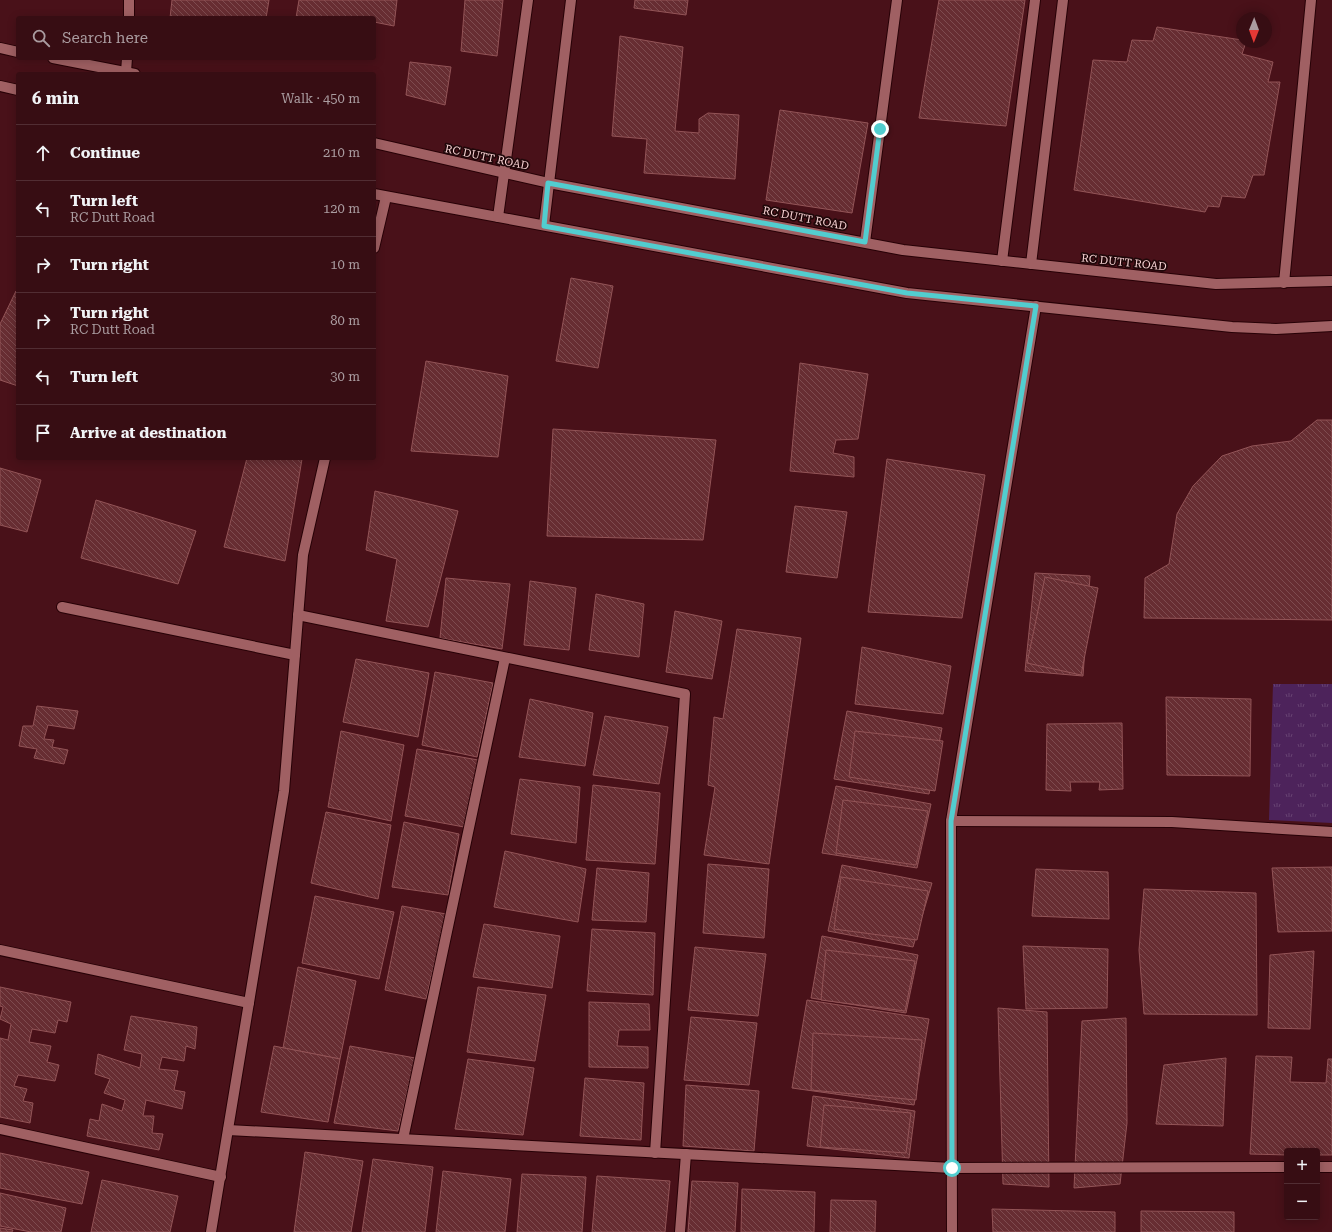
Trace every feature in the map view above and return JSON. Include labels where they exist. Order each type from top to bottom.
[{"type":"street","points":[[129,0],[129,16]]},
{"type":"street","points":[[498,218],[528,0]]},
{"type":"street","points":[[544,226],[571,0]]},
{"type":"street","points":[[865,242],[897,0]]},
{"type":"street","points":[[1002,261],[1035,0]]},
{"type":"street","points":[[1031,264],[1063,0]]},
{"type":"street","points":[[1284,283],[1311,0]]},
{"type":"street","points":[[0,48],[16,52]]},
{"type":"street","points":[[63,60],[126,72]]},
{"type":"street","points":[[128,60],[131,72]]},
{"type":"street","points":[[0,86],[16,90]]},
{"type":"street","name":"RC DUTT ROAD","points":[[376,143],[548,183],[903,250],[1216,284],[1332,281]]},
{"type":"street","points":[[376,194],[907,293],[1232,327],[1276,329],[1332,326]]},
{"type":"street","points":[[376,240],[386,197]]},
{"type":"street","points":[[952,1232],[951,821],[1036,306]]},
{"type":"street","points":[[211,1232],[284,791],[303,555],[325,460]]},
{"type":"street","points":[[62,607],[295,655]]},
{"type":"street","points":[[298,616],[685,694],[655,1153]]},
{"type":"street","points":[[403,1139],[505,658]]},
{"type":"street","points":[[951,821],[1172,822],[1332,832]]},
{"type":"street","points":[[0,950],[249,1003]]},
{"type":"street","points":[[0,1129],[220,1177]]},
{"type":"street","points":[[228,1130],[952,1168],[1284,1167]]},
{"type":"street","points":[[680,1232],[686,1154]]},
{"type":"street","points":[[1320,1167],[1332,1167]]},
{"type":"green space","points":[[1273,684],[1332,684],[1332,823],[1269,820]]},
{"type":"building","points":[[172,0],[269,0],[266,16],[170,16]]},
{"type":"building","points":[[299,0],[397,0],[394,26],[376,22],[376,16],[296,16]]},
{"type":"building","points":[[465,0],[503,0],[497,56],[461,51]]},
{"type":"building","points":[[635,0],[688,0],[686,15],[634,8]]},
{"type":"building","points":[[939,0],[1025,0],[1006,126],[919,118]]},
{"type":"building","points":[[1157,27],[1236,39],[1236,48],[1244,48],[1242,54],[1273,62],[1268,82],[1280,82],[1264,175],[1253,175],[1245,198],[1222,196],[1219,207],[1208,206],[1205,212],[1074,190],[1093,60],[1127,62],[1132,40],[1153,41]]},
{"type":"building","points":[[620,36],[683,47],[675,131],[699,133],[699,119],[708,113],[739,115],[735,179],[644,173],[647,139],[612,136]]},
{"type":"building","points":[[410,62],[451,67],[445,105],[406,95]]},
{"type":"building","points":[[780,110],[868,123],[852,213],[766,200]]},
{"type":"building","points":[[571,278],[613,286],[598,368],[556,361]]},
{"type":"building","points":[[16,291],[16,385],[0,380],[0,324]]},
{"type":"building","points":[[426,361],[508,376],[498,457],[411,451]]},
{"type":"building","points":[[800,363],[868,374],[858,439],[836,440],[833,453],[854,457],[854,477],[790,471]]},
{"type":"building","points":[[1317,420],[1332,420],[1332,620],[1144,618],[1145,578],[1169,564],[1177,514],[1193,486],[1222,456],[1252,446],[1291,441]]},
{"type":"building","points":[[553,429],[716,440],[703,540],[547,536]]},
{"type":"building","points":[[887,459],[985,475],[962,618],[868,612]]},
{"type":"building","points":[[246,460],[302,460],[285,561],[224,547]]},
{"type":"building","points":[[0,468],[41,480],[27,532],[0,525]]},
{"type":"building","points":[[375,491],[458,511],[428,627],[386,621],[397,559],[366,550]]},
{"type":"building","points":[[96,500],[196,531],[178,584],[81,558]]},
{"type":"building","points":[[795,506],[847,512],[837,578],[786,572]]},
{"type":"building","points":[[1035,573],[1090,576],[1083,676],[1025,671]]},
{"type":"building","points":[[1045,577],[1098,588],[1081,675],[1027,663]]},
{"type":"building","points":[[446,578],[510,584],[502,649],[440,638]]},
{"type":"building","points":[[530,581],[576,588],[569,650],[524,645]]},
{"type":"building","points":[[596,594],[644,604],[639,657],[589,650]]},
{"type":"building","points":[[675,611],[722,621],[712,679],[666,672]]},
{"type":"building","points":[[737,629],[801,638],[769,864],[704,855],[715,787],[708,785],[714,717],[723,719]]},
{"type":"building","points":[[862,647],[951,666],[943,714],[855,704]]},
{"type":"building","points":[[356,659],[429,673],[418,737],[343,722]]},
{"type":"building","points":[[435,672],[493,683],[477,757],[422,745]]},
{"type":"building","points":[[1166,697],[1251,699],[1250,776],[1167,775]]},
{"type":"building","points":[[530,699],[593,713],[585,766],[519,757]]},
{"type":"building","points":[[37,706],[78,711],[74,729],[48,725],[44,739],[54,740],[52,747],[68,750],[64,764],[34,758],[37,749],[19,746],[23,726],[33,726]]},
{"type":"building","points":[[847,711],[942,728],[929,794],[834,779]]},
{"type":"building","points":[[605,716],[668,727],[659,784],[593,775]]},
{"type":"building","points":[[1122,723],[1123,789],[1099,790],[1100,782],[1070,782],[1071,791],[1046,790],[1047,724]]},
{"type":"building","points":[[341,731],[404,745],[391,821],[328,807]]},
{"type":"building","points":[[855,731],[943,741],[935,791],[849,777]]},
{"type":"building","points":[[417,749],[478,760],[464,827],[405,816]]},
{"type":"building","points":[[520,779],[580,787],[576,843],[511,834]]},
{"type":"building","points":[[593,785],[660,793],[655,864],[586,860]]},
{"type":"building","points":[[836,786],[931,804],[917,868],[822,853]]},
{"type":"building","points":[[843,800],[928,811],[916,865],[836,853]]},
{"type":"building","points":[[326,812],[391,825],[378,899],[311,883]]},
{"type":"building","points":[[404,822],[459,834],[448,895],[392,887]]},
{"type":"building","points":[[505,851],[586,869],[578,922],[494,907]]},
{"type":"building","points":[[708,864],[769,869],[764,938],[703,933]]},
{"type":"building","points":[[842,865],[932,883],[913,947],[828,931]]},
{"type":"building","points":[[1332,867],[1332,931],[1278,932],[1272,868]]},
{"type":"building","points":[[597,868],[649,873],[646,922],[592,920]]},
{"type":"building","points":[[1036,869],[1108,872],[1109,919],[1032,916]]},
{"type":"building","points":[[841,877],[928,891],[917,940],[834,929]]},
{"type":"building","points":[[1144,889],[1256,893],[1257,1015],[1144,1014],[1139,950]]},
{"type":"building","points":[[315,896],[394,912],[379,979],[302,963]]},
{"type":"building","points":[[402,906],[446,914],[426,999],[385,990]]},
{"type":"building","points":[[484,924],[560,936],[552,988],[473,977]]},
{"type":"building","points":[[592,929],[655,933],[653,995],[587,991]]},
{"type":"building","points":[[822,936],[918,955],[906,1013],[811,998]]},
{"type":"building","points":[[1023,946],[1108,949],[1107,1008],[1026,1009]]},
{"type":"building","points":[[695,947],[766,954],[758,1016],[688,1010]]},
{"type":"building","points":[[826,950],[915,961],[905,1011],[821,1000]]},
{"type":"building","points":[[1314,951],[1310,1029],[1268,1028],[1270,955]]},
{"type":"building","points":[[298,967],[356,981],[340,1059],[283,1048]]},
{"type":"building","points":[[0,987],[71,1002],[67,1022],[58,1020],[55,1033],[32,1029],[29,1042],[51,1046],[47,1062],[59,1065],[55,1081],[18,1075],[14,1086],[27,1089],[23,1101],[33,1103],[30,1123],[0,1117],[0,1038],[8,1040],[11,1024],[0,1019],[3,1007],[0,1006]]},
{"type":"building","points":[[478,987],[546,995],[535,1061],[467,1052]]},
{"type":"building","points":[[807,1000],[929,1019],[914,1105],[792,1088]]},
{"type":"building","points":[[589,1002],[649,1004],[650,1030],[619,1030],[617,1046],[648,1047],[648,1068],[589,1067]]},
{"type":"building","points":[[998,1008],[1047,1012],[1049,1187],[1003,1184]]},
{"type":"building","points":[[131,1016],[197,1027],[195,1049],[186,1046],[184,1061],[162,1057],[159,1069],[178,1071],[174,1090],[185,1092],[182,1109],[146,1100],[143,1116],[154,1116],[152,1133],[163,1134],[159,1150],[87,1136],[90,1119],[99,1121],[102,1104],[122,1111],[125,1100],[104,1093],[110,1079],[95,1074],[98,1054],[140,1068],[142,1054],[124,1050]]},
{"type":"building","points":[[691,1017],[757,1023],[749,1085],[684,1080]]},
{"type":"building","points":[[1126,1018],[1127,1123],[1120,1184],[1074,1188],[1082,1021]]},
{"type":"building","points":[[813,1033],[922,1040],[916,1100],[811,1090]]},
{"type":"building","points":[[274,1046],[340,1059],[328,1122],[261,1112]]},
{"type":"building","points":[[350,1046],[415,1058],[398,1131],[334,1123]]},
{"type":"building","points":[[1256,1056],[1292,1057],[1290,1082],[1326,1083],[1328,1059],[1332,1059],[1332,1155],[1320,1155],[1320,1148],[1284,1148],[1284,1155],[1250,1154]]},
{"type":"building","points":[[1226,1058],[1223,1126],[1156,1124],[1164,1065]]},
{"type":"building","points":[[468,1059],[534,1068],[523,1135],[455,1129]]},
{"type":"building","points":[[585,1078],[644,1083],[641,1140],[580,1136]]},
{"type":"building","points":[[686,1085],[759,1091],[754,1151],[683,1146]]},
{"type":"building","points":[[813,1096],[915,1111],[909,1158],[807,1146]]},
{"type":"building","points":[[824,1105],[911,1113],[906,1153],[820,1147]]},
{"type":"building","points":[[305,1152],[363,1161],[351,1232],[294,1232]]},
{"type":"building","points":[[0,1153],[89,1172],[82,1204],[0,1188]]},
{"type":"building","points":[[373,1159],[433,1167],[425,1232],[362,1232]]},
{"type":"building","points":[[443,1171],[511,1179],[505,1232],[436,1232]]},
{"type":"building","points":[[522,1174],[586,1177],[582,1232],[517,1232]]},
{"type":"building","points":[[597,1176],[670,1181],[665,1232],[592,1232]]},
{"type":"building","points":[[102,1180],[178,1196],[170,1232],[91,1232]]},
{"type":"building","points":[[692,1181],[738,1183],[735,1232],[688,1232]]},
{"type":"building","points":[[742,1189],[815,1192],[814,1232],[741,1232]]},
{"type":"building","points":[[0,1193],[66,1208],[61,1232],[31,1232],[0,1226]]},
{"type":"building","points":[[831,1200],[876,1201],[875,1232],[830,1232]]},
{"type":"building","points":[[992,1209],[1115,1212],[1115,1232],[993,1232]]},
{"type":"building","points":[[1141,1211],[1234,1212],[1234,1232],[1141,1232]]},
{"type":"building","points":[[0,1228],[13,1230],[12,1232],[0,1232]]},
{"type":"route","points":[[880,129],[865,242],[548,183],[544,226],[907,293],[1036,306],[951,821],[952,1168]]}]
